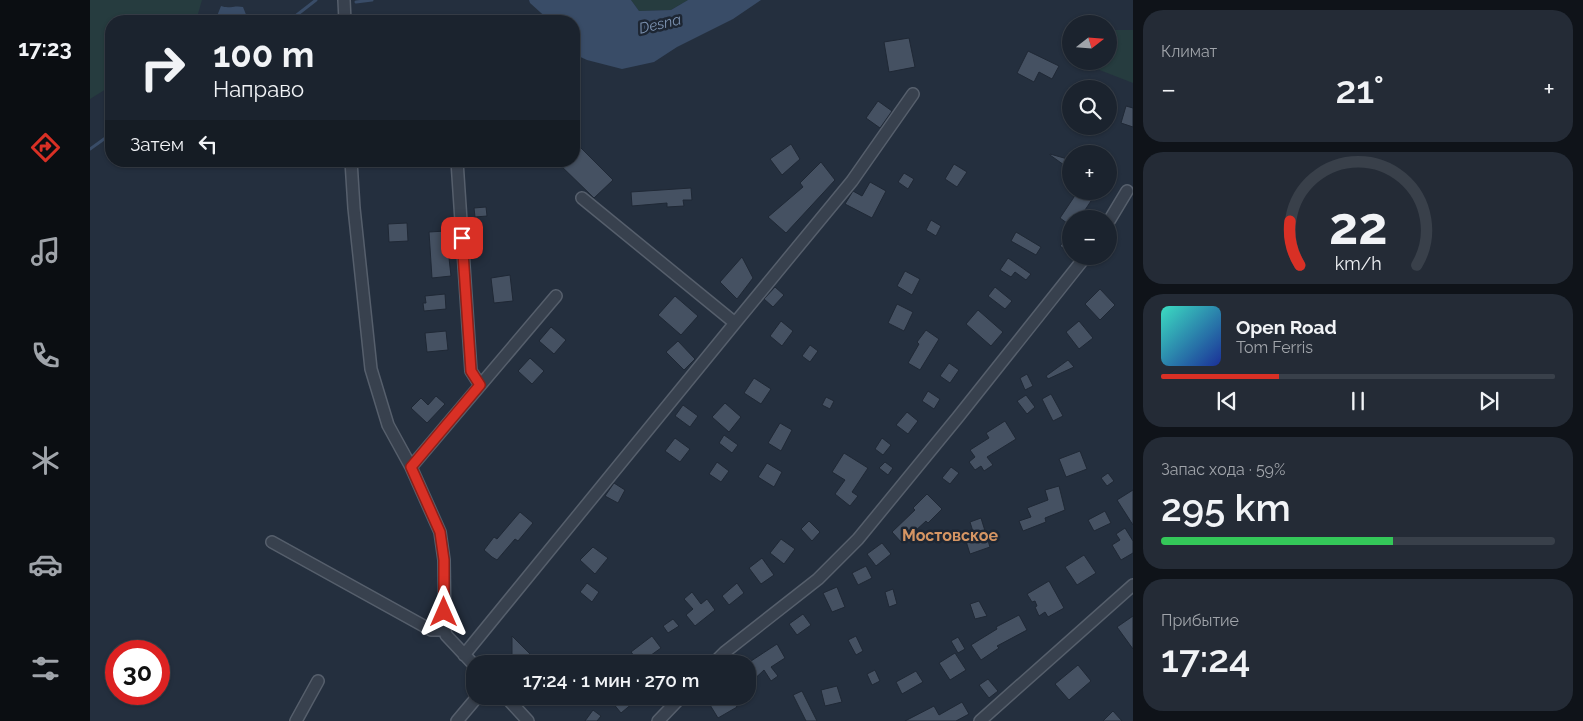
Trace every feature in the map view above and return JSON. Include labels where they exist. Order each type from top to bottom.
[{"type":"street","points":[[344,0],[344,15]]},
{"type":"street","points":[[351,167],[371,369],[388,424],[411,467],[440,532],[444,560],[445,632],[464,655],[852,181],[913,94]]},
{"type":"street","points":[[457,167],[471,371],[480,385]]},
{"type":"street","points":[[1116,210],[1128,191]]},
{"type":"street","points":[[582,198],[735,323]]},
{"type":"street","points":[[722,655],[818,579],[858,539],[1079,265]]},
{"type":"street","points":[[411,467],[556,296]]},
{"type":"street","points":[[272,542],[430,630],[445,632]]},
{"type":"street","points":[[980,721],[1133,585]]},
{"type":"street","points":[[296,721],[318,681]]},
{"type":"street","points":[[457,721],[470,705]]},
{"type":"street","points":[[513,705],[528,721]]},
{"type":"street","points":[[658,721],[673,705]]},
{"type":"green space","points":[[90,0],[202,0],[198,15],[105,15],[105,90],[90,99]]},
{"type":"green space","points":[[631,0],[688,0],[671,10],[639,11]]},
{"type":"green space","points":[[1118,30],[1133,30],[1133,83],[1100,70],[1118,70]]},
{"type":"water","name":"Desna","points":[[529,0],[631,0],[639,11],[671,10],[688,0],[761,0],[733,19],[677,47],[654,62],[622,69],[580,57],[580,15],[543,15]]},
{"type":"water","points":[[221,6],[237,6],[243,7],[246,15],[217,15]]},
{"type":"building","points":[[909,38],[915,67],[889,72],[884,42]]},
{"type":"building","points":[[1028,51],[1059,66],[1052,79],[1039,72],[1034,82],[1017,73]]},
{"type":"building","points":[[878,101],[892,111],[880,128],[866,118]]},
{"type":"building","points":[[1126,106],[1133,108],[1133,127],[1121,123]]},
{"type":"building","points":[[791,144],[800,159],[782,175],[770,159]]},
{"type":"building","points":[[580,147],[613,180],[594,198],[562,167],[580,167]]},
{"type":"building","points":[[1050,155],[1062,157],[1062,164]]},
{"type":"building","points":[[821,162],[835,180],[786,233],[768,217],[803,187],[800,183]]},
{"type":"building","points":[[954,164],[967,172],[957,187],[945,179]]},
{"type":"building","points":[[904,173],[914,179],[908,189],[898,182]]},
{"type":"building","points":[[870,182],[886,191],[872,218],[845,204],[853,191],[862,196]]},
{"type":"building","points":[[691,188],[692,200],[683,200],[684,206],[667,207],[667,203],[632,206],[631,192]]},
{"type":"building","points":[[1072,200],[1092,200],[1085,210],[1065,210]]},
{"type":"building","points":[[486,207],[487,216],[475,217],[474,208]]},
{"type":"building","points":[[931,220],[941,226],[936,236],[926,230]]},
{"type":"building","points":[[407,223],[408,241],[389,242],[388,224]]},
{"type":"building","points":[[446,231],[451,276],[432,278],[429,232]]},
{"type":"building","points":[[1016,232],[1041,247],[1036,255],[1011,241]]},
{"type":"building","points":[[742,257],[753,278],[737,299],[720,282]]},
{"type":"building","points":[[1008,258],[1031,274],[1026,280],[1015,272],[1011,277],[1000,270]]},
{"type":"building","points":[[905,271],[920,279],[912,295],[897,286]]},
{"type":"building","points":[[510,275],[513,301],[494,303],[491,278]]},
{"type":"building","points":[[775,287],[784,295],[773,307],[764,299]]},
{"type":"building","points":[[995,287],[1012,301],[1005,309],[988,296]]},
{"type":"building","points":[[1100,289],[1115,305],[1100,320],[1085,304]]},
{"type":"building","points":[[445,294],[446,309],[424,311],[423,303],[426,303],[425,296]]},
{"type":"building","points":[[675,296],[698,316],[681,335],[658,315]]},
{"type":"building","points":[[897,304],[913,312],[904,331],[888,323]]},
{"type":"building","points":[[978,310],[1003,332],[991,346],[966,324]]},
{"type":"building","points":[[781,321],[793,331],[782,346],[770,336]]},
{"type":"building","points":[[1079,321],[1093,338],[1079,349],[1066,332]]},
{"type":"building","points":[[551,327],[566,340],[554,354],[539,341]]},
{"type":"building","points":[[926,330],[939,339],[920,370],[908,363],[919,344],[917,342]]},
{"type":"building","points":[[446,331],[448,350],[427,352],[425,333]]},
{"type":"building","points":[[678,341],[695,359],[684,370],[666,352]]},
{"type":"building","points":[[810,345],[818,351],[810,362],[802,356]]},
{"type":"building","points":[[530,358],[544,371],[532,384],[518,371]]},
{"type":"building","points":[[1068,360],[1074,367],[1048,379],[1046,376]]},
{"type":"building","points":[[949,363],[959,370],[950,383],[940,376]]},
{"type":"building","points":[[1027,374],[1033,386],[1025,390],[1020,378]]},
{"type":"building","points":[[754,378],[771,389],[761,404],[744,393]]},
{"type":"building","points":[[928,391],[940,399],[934,409],[922,401]]},
{"type":"building","points":[[1051,394],[1063,416],[1053,421],[1042,399]]},
{"type":"building","points":[[1026,395],[1035,407],[1027,414],[1017,401]]},
{"type":"building","points":[[436,396],[445,404],[427,423],[411,408],[421,398],[428,405]]},
{"type":"building","points":[[826,397],[834,401],[830,409],[822,405]]},
{"type":"building","points":[[725,403],[741,417],[729,432],[712,417]]},
{"type":"building","points":[[683,405],[698,416],[690,427],[675,416]]},
{"type":"building","points":[[907,412],[918,421],[908,434],[896,425]]},
{"type":"building","points":[[1005,421],[1016,439],[987,457],[993,465],[984,471],[981,466],[975,470],[969,462],[975,457],[970,450],[989,438],[986,433]]},
{"type":"building","points":[[780,423],[792,430],[781,451],[768,443]]},
{"type":"building","points":[[724,435],[738,445],[732,453],[719,443]]},
{"type":"building","points":[[675,438],[690,449],[680,462],[665,451]]},
{"type":"building","points":[[882,438],[891,445],[883,455],[875,449]]},
{"type":"building","points":[[1080,451],[1087,469],[1066,477],[1059,459]]},
{"type":"building","points":[[844,453],[868,468],[852,492],[858,496],[850,506],[835,494],[845,480],[832,472]]},
{"type":"building","points":[[717,462],[729,471],[721,482],[709,474]]},
{"type":"building","points":[[885,462],[893,468],[888,475],[879,468]]},
{"type":"building","points":[[767,463],[782,472],[774,487],[758,477]]},
{"type":"building","points":[[951,467],[959,473],[950,484],[942,478]]},
{"type":"building","points":[[1108,473],[1114,481],[1107,486],[1101,478]]},
{"type":"building","points":[[614,483],[625,490],[618,503],[605,496]]},
{"type":"building","points":[[1059,486],[1065,510],[1045,518],[1046,522],[1023,531],[1019,521],[1031,517],[1027,508],[1048,500],[1045,490]]},
{"type":"building","points":[[1133,490],[1133,525],[1117,500]]},
{"type":"building","points":[[927,494],[942,509],[928,523],[926,521],[902,543],[892,532],[915,510],[913,508]]},
{"type":"building","points":[[1105,511],[1111,523],[1094,531],[1088,520]]},
{"type":"building","points":[[520,512],[533,523],[518,541],[515,539],[497,560],[484,550],[494,537],[497,539]]},
{"type":"building","points":[[981,518],[990,547],[970,554],[965,538],[974,535],[970,522]]},
{"type":"building","points":[[809,521],[820,532],[812,541],[801,529]]},
{"type":"building","points":[[1125,528],[1133,541],[1133,553],[1121,560],[1112,545],[1120,540],[1116,534]]},
{"type":"building","points":[[781,539],[795,549],[784,564],[770,553]]},
{"type":"building","points":[[882,543],[891,554],[876,566],[867,554]]},
{"type":"building","points":[[593,547],[608,558],[595,574],[580,560]]},
{"type":"building","points":[[1084,555],[1096,573],[1077,585],[1065,567]]},
{"type":"building","points":[[762,558],[774,575],[761,584],[749,568]]},
{"type":"building","points":[[866,566],[872,578],[858,585],[852,573]]},
{"type":"building","points":[[1049,581],[1064,608],[1048,617],[1045,612],[1039,616],[1035,607],[1037,606],[1035,601],[1032,602],[1027,594]]},
{"type":"building","points":[[587,583],[599,592],[592,602],[580,592]]},
{"type":"building","points":[[737,583],[744,593],[729,605],[722,596]]},
{"type":"building","points":[[837,587],[845,607],[832,612],[823,593]]},
{"type":"building","points":[[893,589],[897,604],[889,607],[885,592]]},
{"type":"building","points":[[692,592],[701,604],[707,599],[715,610],[695,626],[686,615],[693,609],[684,599]]},
{"type":"building","points":[[979,601],[987,616],[975,619],[970,604]]},
{"type":"building","points":[[803,614],[811,625],[797,635],[789,624]]},
{"type":"building","points":[[1019,615],[1027,630],[997,646],[999,648],[981,660],[971,645],[997,629],[996,627]]},
{"type":"building","points":[[1133,616],[1133,649],[1117,627]]},
{"type":"building","points":[[673,619],[679,626],[668,633],[663,626]]},
{"type":"building","points":[[512,636],[531,655],[512,655]]},
{"type":"building","points":[[652,636],[661,648],[651,655],[633,655],[631,652]]},
{"type":"building","points":[[856,636],[863,651],[856,655],[848,640]]},
{"type":"building","points":[[958,637],[965,649],[958,653],[951,641]]},
{"type":"building","points":[[777,644],[785,658],[771,667],[778,676],[771,681],[764,670],[756,678],[756,658]]},
{"type":"building","points":[[955,653],[966,670],[950,680],[939,663]]},
{"type":"building","points":[[1078,665],[1091,681],[1069,700],[1055,684]]},
{"type":"building","points":[[875,670],[880,681],[872,685],[867,674]]},
{"type":"building","points":[[916,671],[923,682],[902,694],[896,682]]},
{"type":"building","points":[[988,679],[998,691],[989,698],[979,685]]},
{"type":"building","points":[[837,686],[842,702],[825,706],[821,690]]},
{"type":"building","points":[[802,691],[817,721],[806,721],[793,695]]},
{"type":"building","points":[[962,702],[969,714],[956,721],[905,721],[934,706],[939,715]]},
{"type":"building","points":[[614,705],[631,705],[621,713]]},
{"type":"building","points":[[710,705],[736,705],[737,707],[718,718]]},
{"type":"building","points":[[593,710],[601,716],[597,721],[585,721]]},
{"type":"building","points":[[1113,711],[1122,721],[1103,721]]},
{"type":"waterway","points":[[297,15],[316,0]]},
{"type":"waterway","points":[[356,2],[372,0]]},
{"type":"waterway","points":[[90,149],[105,138]]},
{"type":"district","name":"Мостовское","points":[[950,535]]},
{"type":"route","points":[[444,612],[444,560],[440,532],[411,467],[480,385],[471,371],[462,238]]}]
